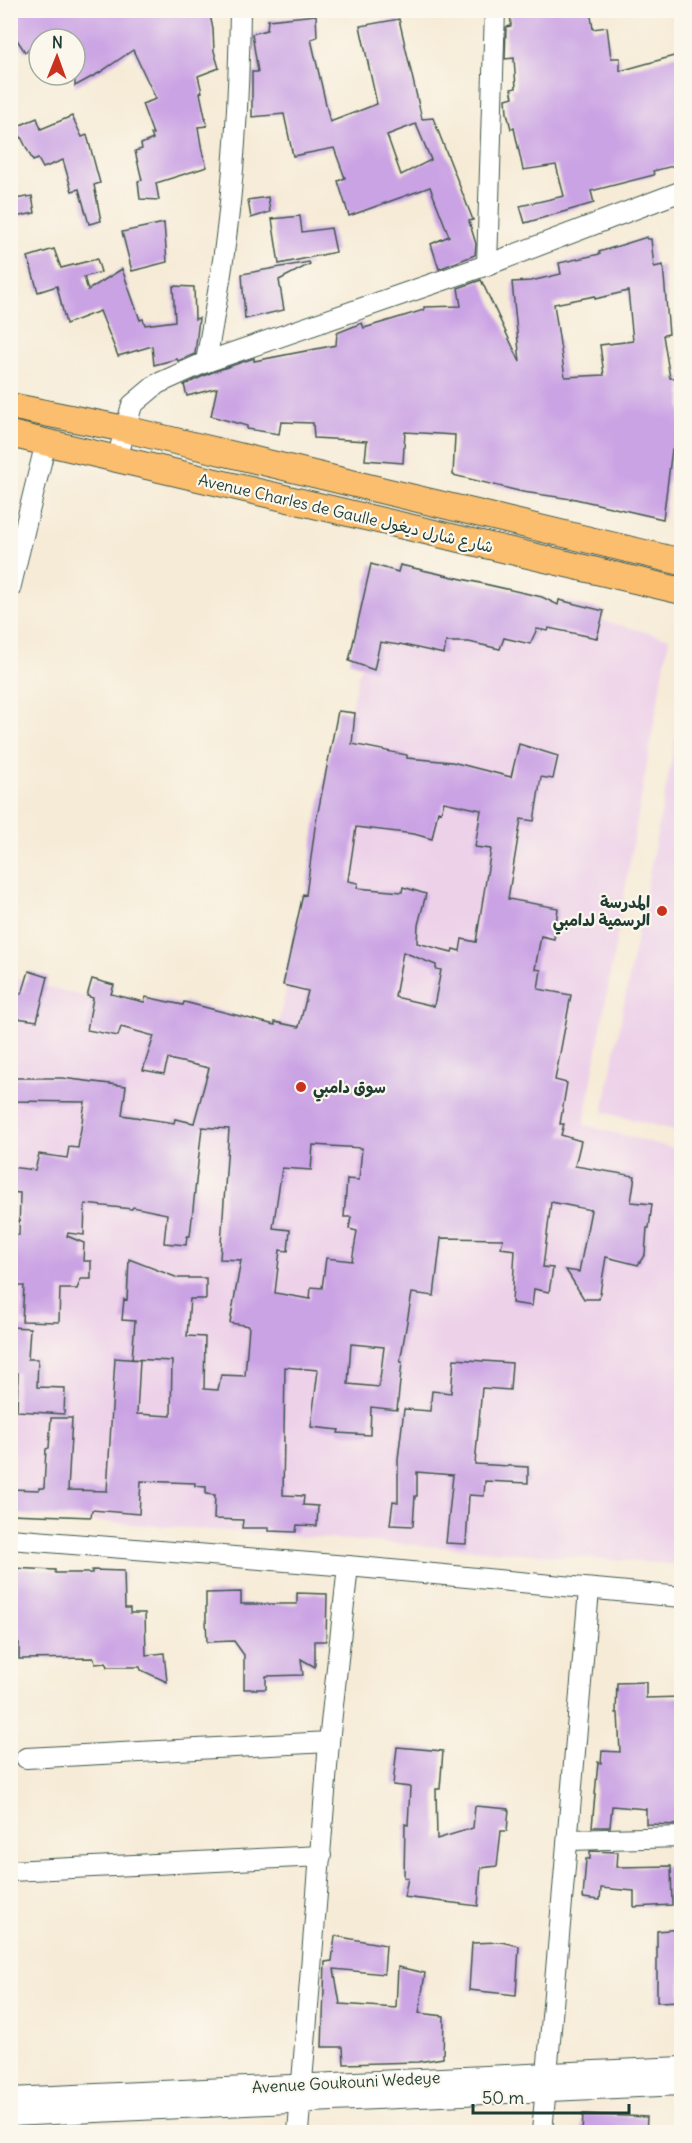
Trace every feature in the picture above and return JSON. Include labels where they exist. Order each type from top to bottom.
[{"type":"main road","name":"Avenue Charles de Gaulle شارع شارل ديغول","points":[[10,406],[125,429],[681,562]]},
{"type":"main road","name":"Avenue Charles de Gaulle شارع شارل ديغول","points":[[10,434],[681,591]]},
{"type":"main road","points":[[466,541],[474,513]]},
{"type":"street","points":[[206,362],[231,198],[239,75],[240,10]]},
{"type":"street","points":[[487,265],[495,10]]},
{"type":"street","points":[[117,459],[132,405],[157,384],[206,362],[487,265],[681,191]]},
{"type":"street","points":[[10,589],[45,442]]},
{"type":"street","points":[[10,1539],[348,1566],[681,1597]]},
{"type":"street","points":[[298,2133],[329,1742],[348,1566]]},
{"type":"street","points":[[542,2133],[589,1590]]},
{"type":"street","points":[[26,1758],[329,1742]]},
{"type":"street","points":[[569,1840],[681,1837]]},
{"type":"street","points":[[10,1871],[321,1856]]},
{"type":"street","name":"Avenue Goukouni Wedeye","points":[[10,2116],[301,2094],[547,2082],[681,2067]]},
{"type":"street","name":"Avenue Goukouni Wedeye","points":[[547,2082],[681,2085]]},
{"type":"street","name":"Avenue Goukouni Wedeye","points":[[10,2098],[301,2094]]},
{"type":"shaded area","name":"سوق دامبي","points":[[384,564],[669,638],[584,1125],[681,1150],[681,1565],[11,1515],[10,977],[273,1047]]},
{"type":"shaded area","name":"المدرسة الرسمية لدامبي","points":[[681,710],[681,1132],[603,1112]]},
{"type":"building","points":[[10,10],[209,10],[214,51],[219,68],[198,76],[207,126],[198,127],[207,167],[156,183],[159,200],[140,199],[138,181],[142,180],[135,151],[142,149],[141,144],[153,139],[142,104],[156,99],[133,50],[87,80],[87,27],[27,27],[27,51],[25,52],[10,29]]},
{"type":"building","points":[[510,10],[590,10],[593,29],[607,27],[611,58],[620,58],[620,71],[681,54],[681,164],[653,171],[654,175],[591,191],[594,203],[525,223],[520,206],[564,196],[556,165],[523,170],[514,128],[511,129],[506,99],[513,97],[511,89],[516,88],[514,58],[505,59],[506,27],[511,26]]},
{"type":"building","points":[[316,15],[317,37],[311,39],[330,122],[377,104],[360,26],[399,19],[422,119],[433,118],[473,220],[469,221],[476,244],[475,255],[439,269],[431,244],[449,236],[430,187],[349,216],[338,181],[345,178],[334,148],[293,156],[284,114],[252,117],[252,72],[258,72],[252,34],[267,30],[268,20]],"holes":[[[416,124],[431,160],[401,175],[387,135]]]},
{"type":"building","points":[[72,116],[82,137],[87,135],[100,183],[94,185],[101,221],[89,224],[79,189],[72,191],[63,160],[43,168],[38,159],[33,161],[16,127],[37,118],[41,129]]},
{"type":"building","points":[[32,196],[35,213],[10,218],[10,200]]},
{"type":"building","points":[[268,197],[270,212],[251,218],[248,200]]},
{"type":"building","points":[[300,216],[302,232],[331,228],[336,252],[279,264],[272,219]]},
{"type":"building","points":[[164,223],[167,262],[132,271],[122,232]]},
{"type":"building","points":[[647,237],[651,239],[654,267],[663,265],[669,334],[663,335],[670,378],[681,378],[681,449],[672,449],[663,519],[571,498],[523,492],[453,475],[455,435],[405,432],[403,463],[365,460],[367,441],[314,438],[313,423],[281,422],[279,434],[247,429],[247,426],[211,416],[217,388],[187,396],[184,385],[210,373],[254,358],[254,361],[336,345],[337,333],[362,323],[364,328],[424,310],[424,307],[461,306],[458,288],[481,280],[520,362],[512,282],[531,281],[561,274],[559,263],[600,254],[599,252]],"holes":[[[628,291],[633,341],[600,345],[604,375],[565,377],[554,304],[595,296],[595,299]]]},
{"type":"building","points":[[54,249],[61,268],[97,259],[101,272],[84,277],[88,290],[122,269],[140,320],[143,319],[145,325],[175,321],[173,286],[194,287],[195,319],[199,318],[195,354],[178,361],[177,359],[154,365],[152,346],[118,356],[100,311],[66,324],[57,286],[38,292],[28,257]]},
{"type":"building","points":[[309,262],[310,264],[279,280],[284,310],[245,319],[242,274]]},
{"type":"building","points":[[371,564],[398,572],[400,565],[542,597],[558,605],[559,600],[604,611],[597,638],[549,628],[548,631],[537,629],[530,644],[504,638],[500,649],[469,642],[446,642],[444,654],[380,642],[374,670],[349,661]]},
{"type":"building","points":[[338,711],[355,713],[352,744],[407,755],[407,758],[452,762],[511,777],[519,744],[558,756],[553,779],[541,777],[534,821],[521,819],[508,899],[558,908],[554,939],[541,936],[535,969],[541,970],[538,989],[571,995],[555,1080],[567,1083],[560,1124],[564,1124],[561,1135],[581,1141],[575,1166],[635,1176],[631,1202],[652,1204],[645,1254],[638,1265],[606,1257],[599,1299],[584,1299],[566,1270],[579,1272],[591,1210],[551,1202],[543,1267],[553,1268],[549,1292],[534,1289],[532,1306],[512,1303],[515,1250],[501,1248],[503,1239],[441,1238],[434,1296],[412,1293],[400,1362],[402,1362],[397,1410],[371,1407],[370,1435],[338,1433],[339,1430],[311,1427],[318,1370],[285,1367],[283,1495],[304,1496],[303,1505],[318,1506],[317,1526],[297,1525],[296,1532],[269,1531],[269,1528],[242,1528],[243,1520],[214,1519],[215,1495],[206,1494],[206,1487],[195,1486],[195,1483],[141,1481],[139,1514],[92,1510],[91,1517],[10,1514],[10,1489],[39,1490],[39,1488],[44,1488],[46,1449],[49,1448],[51,1418],[72,1418],[68,1490],[107,1491],[115,1358],[140,1360],[137,1414],[171,1416],[172,1361],[132,1359],[135,1321],[122,1320],[124,1299],[127,1300],[129,1259],[178,1278],[206,1278],[206,1299],[190,1299],[187,1336],[205,1337],[204,1389],[218,1390],[221,1375],[245,1376],[249,1326],[230,1323],[241,1260],[220,1259],[229,1129],[202,1127],[190,1236],[187,1236],[186,1245],[164,1243],[167,1214],[133,1207],[132,1209],[85,1204],[84,1235],[68,1233],[67,1236],[84,1243],[83,1261],[91,1261],[91,1279],[81,1279],[77,1289],[60,1289],[59,1322],[22,1321],[24,1286],[14,1286],[15,1282],[10,1282],[10,1235],[19,1235],[20,1193],[10,1192],[10,1167],[35,1170],[39,1154],[67,1158],[69,1147],[78,1148],[85,1102],[10,1101],[10,1078],[62,1078],[126,1086],[122,1115],[174,1123],[175,1119],[194,1123],[209,1068],[168,1059],[164,1074],[143,1070],[154,1036],[121,1027],[118,1036],[87,1030],[93,998],[87,996],[92,979],[114,985],[111,994],[144,1002],[146,997],[183,1005],[184,1002],[275,1025],[275,1022],[299,1027],[308,991],[283,985],[303,894],[306,895],[315,827]],"holes":[[[444,802],[481,810],[475,847],[491,849],[476,942],[462,939],[460,951],[453,949],[452,952],[417,943],[418,925],[426,894],[403,887],[402,892],[357,888],[358,883],[348,881],[356,827],[414,834],[432,839],[438,811],[441,812]],[[403,952],[436,965],[436,969],[441,970],[434,1006],[395,997]],[[313,1145],[362,1148],[359,1180],[347,1179],[344,1217],[351,1217],[349,1229],[357,1231],[352,1261],[326,1258],[322,1288],[311,1287],[310,1299],[275,1293],[280,1250],[288,1251],[290,1230],[273,1228],[282,1168],[311,1170]],[[351,1344],[384,1347],[379,1387],[348,1384]]]},
{"type":"building","points":[[29,971],[48,977],[37,1021],[10,1017],[10,991],[22,994]]},
{"type":"building","points":[[10,1327],[30,1328],[28,1359],[38,1359],[37,1387],[65,1388],[64,1414],[17,1411],[18,1373],[10,1372]]},
{"type":"building","points":[[454,1359],[512,1363],[510,1390],[482,1388],[475,1464],[528,1467],[528,1483],[485,1481],[484,1496],[469,1495],[466,1544],[446,1543],[453,1475],[417,1472],[413,1526],[390,1525],[393,1501],[398,1502],[398,1459],[404,1409],[430,1411],[432,1391],[451,1393]]},
{"type":"building","points":[[10,1568],[55,1570],[55,1573],[92,1573],[92,1570],[124,1571],[125,1608],[130,1608],[130,1613],[145,1613],[146,1655],[164,1653],[167,1682],[141,1670],[140,1667],[107,1667],[106,1663],[95,1664],[94,1658],[19,1659],[19,1643],[10,1643]]},
{"type":"building","points":[[241,1592],[241,1604],[297,1604],[297,1593],[327,1594],[326,1641],[315,1641],[315,1667],[301,1659],[303,1675],[266,1676],[266,1689],[244,1689],[244,1655],[234,1641],[207,1642],[206,1620],[206,1593]]},
{"type":"building","points":[[646,1682],[646,1698],[681,1697],[681,1825],[646,1824],[646,1809],[612,1806],[610,1827],[592,1827],[598,1762],[601,1763],[602,1751],[620,1752],[618,1713],[616,1713],[617,1683]]},
{"type":"building","points":[[397,1747],[443,1751],[440,1789],[436,1789],[437,1839],[473,1828],[475,1806],[509,1809],[507,1831],[501,1831],[497,1866],[481,1868],[478,1906],[404,1897],[408,1878],[404,1877],[405,1824],[408,1825],[410,1787],[393,1785]]},
{"type":"building","points":[[590,1851],[618,1852],[617,1867],[671,1866],[672,1905],[634,1907],[634,1891],[601,1888],[600,1900],[583,1898],[586,1859],[590,1859]]},
{"type":"building","points":[[681,1929],[681,2001],[657,2002],[657,1931]]},
{"type":"building","points":[[335,1936],[386,1945],[384,1974],[334,1969],[340,2004],[396,2008],[398,1967],[425,1973],[419,2013],[444,2016],[443,2058],[418,2062],[344,2064],[343,2047],[322,2047],[325,1962],[332,1961]]},
{"type":"building","points":[[501,1942],[519,1946],[516,1995],[469,1990],[472,1943]]},
{"type":"building","points":[[583,2114],[647,2117],[646,2133],[582,2133]]},
{"type":"place","name":"المدرسة الرسمية لدامبي","points":[[662,911]]},
{"type":"place","name":"سوق دامبي","points":[[301,1087]]}]
